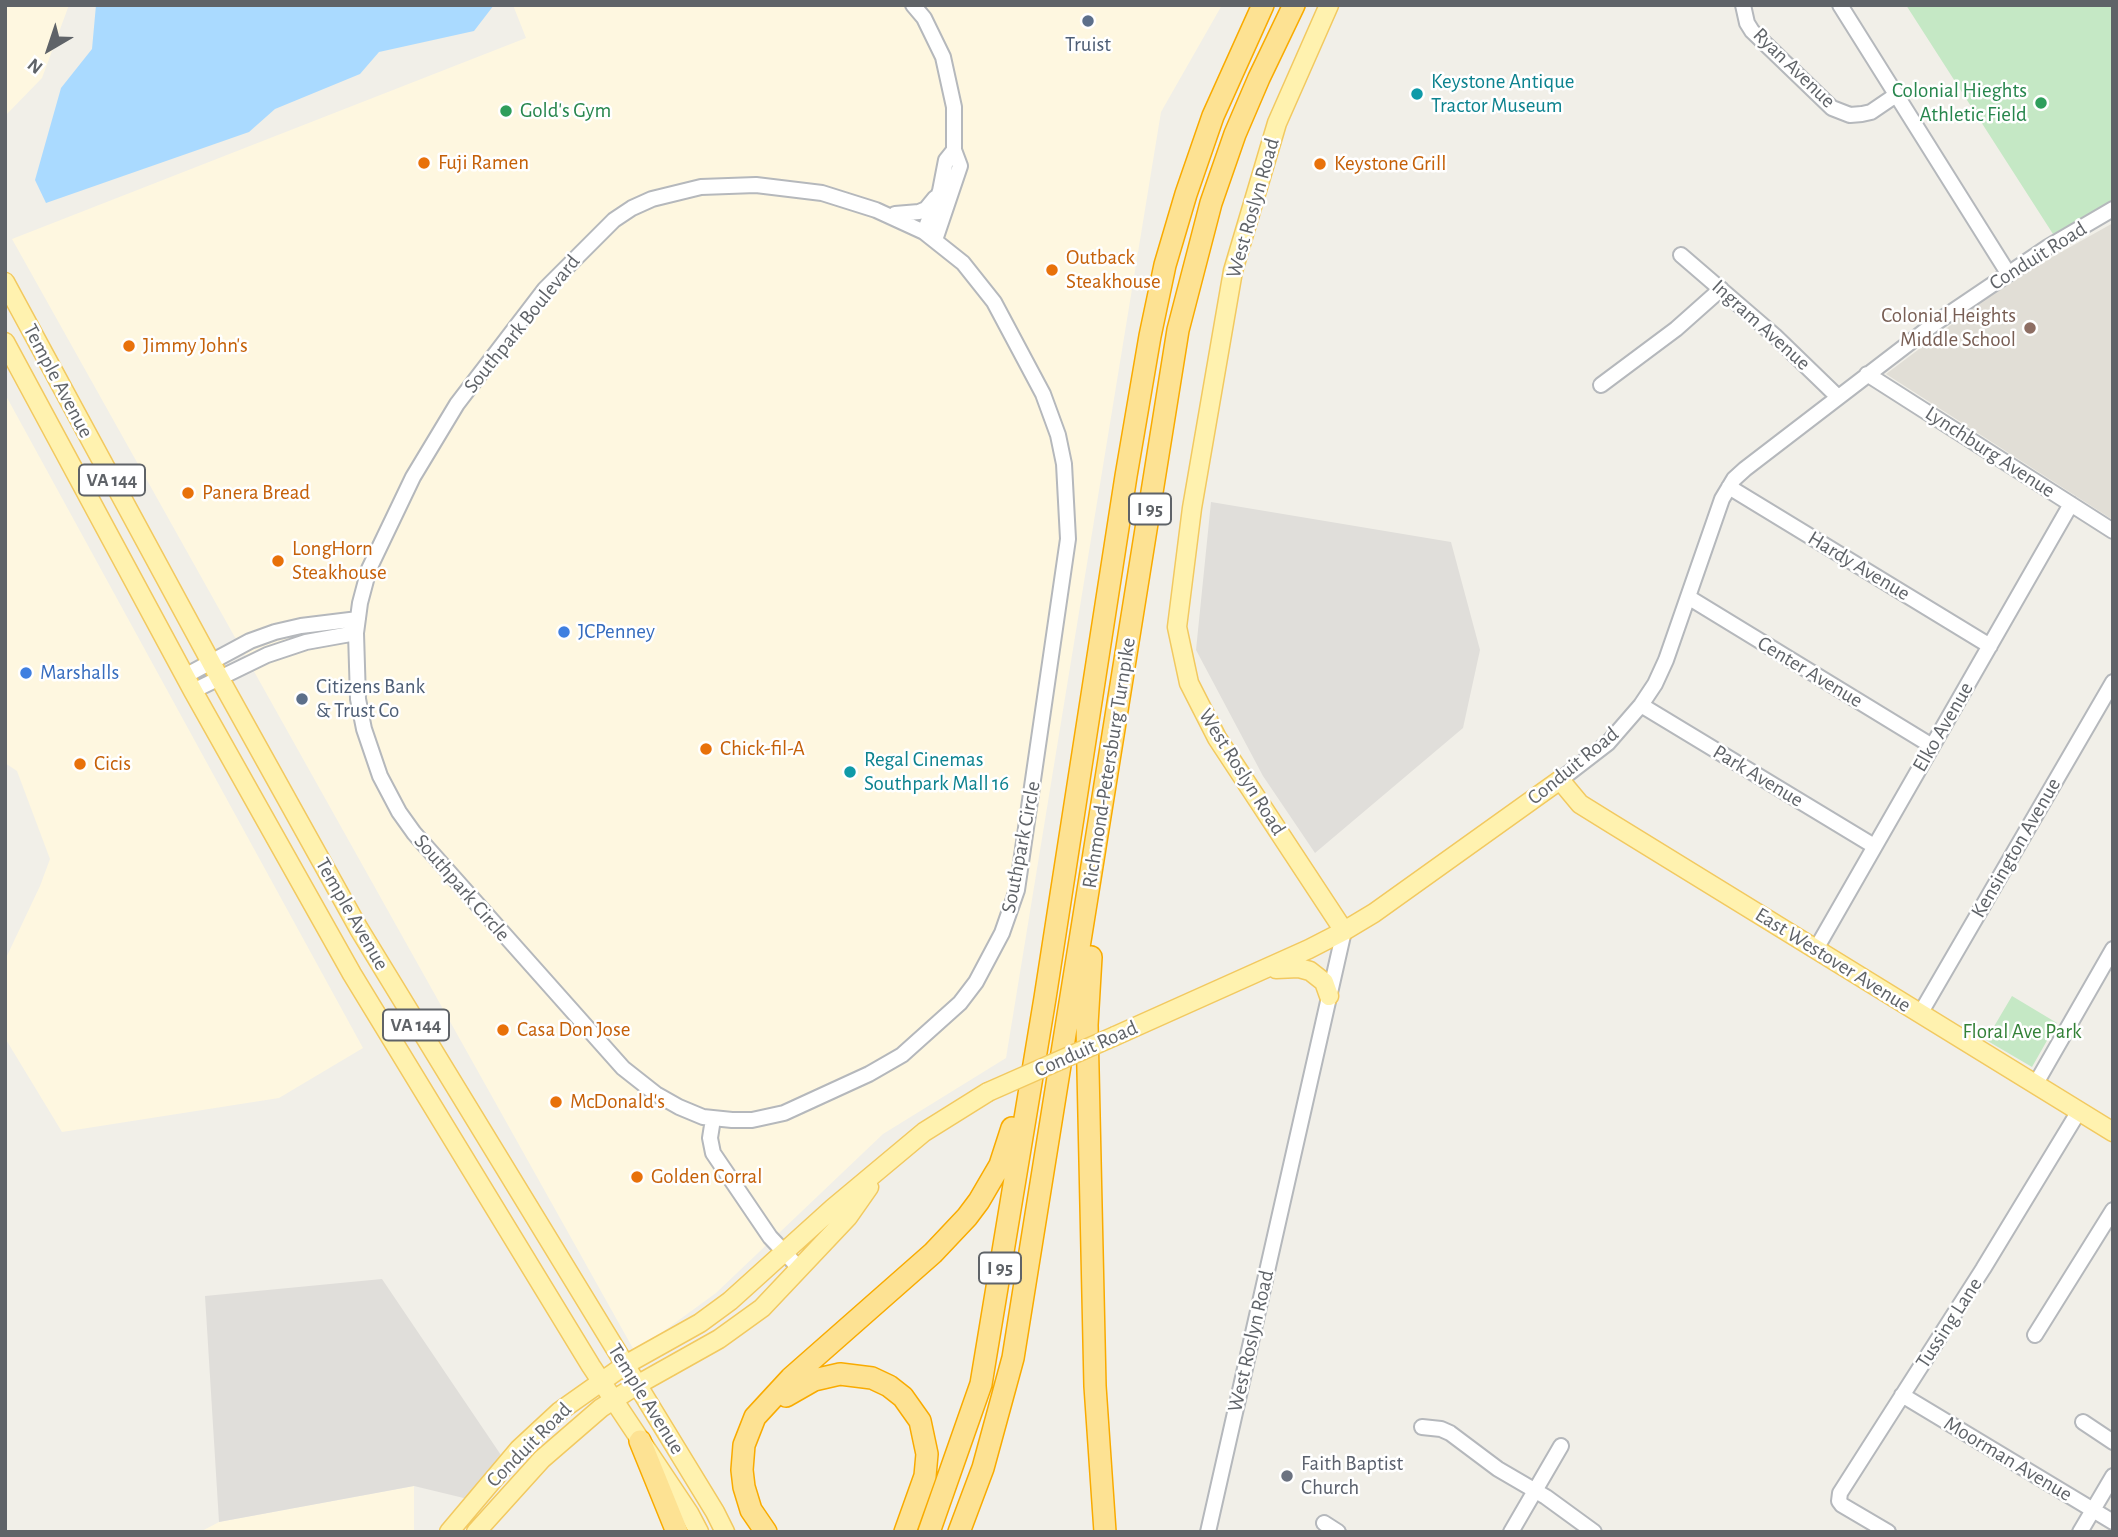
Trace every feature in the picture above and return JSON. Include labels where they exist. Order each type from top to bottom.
[{"type":"highway","name":"Richmond-Petersburg Turnpike","points":[[929,1532],[981,1384],[1045,998],[1126,476],[1163,277],[1186,194],[1213,116],[1264,5]]},
{"type":"highway","name":"Richmond-Petersburg Turnpike","points":[[959,1532],[983,1468],[1013,1358],[1178,330],[1211,203],[1235,134],[1294,5]]},
{"type":"highway","points":[[1105,1532],[1095,1385],[1087,1025],[1106,786]]},
{"type":"highway","points":[[765,1532],[751,1510],[744,1487],[742,1457],[750,1425],[769,1399],[791,1378],[933,1253],[979,1200],[1007,1149],[1028,1042],[1045,998]]},
{"type":"highway","points":[[776,1532],[758,1504],[752,1481],[752,1454],[759,1430],[773,1409],[794,1390],[814,1380],[840,1374],[872,1378],[889,1386],[903,1397],[920,1421],[926,1441],[927,1465],[905,1532]]},
{"type":"highway","points":[[640,1441],[677,1532]]},
{"type":"main road","name":"West Roslyn Road","points":[[1329,5],[1277,123],[1233,271],[1192,508],[1177,627],[1189,683],[1217,738],[1344,931]]},
{"type":"main road","name":"Temple Avenue","points":[[5,282],[215,671],[366,941],[726,1532]]},
{"type":"main road","name":"Temple Avenue","points":[[5,342],[189,683],[352,974],[601,1381],[699,1532]]},
{"type":"main road","name":"Conduit Road","points":[[449,1532],[532,1436],[560,1411],[625,1365],[700,1324],[743,1291],[833,1208],[924,1132],[988,1092],[1344,931],[1374,913],[1560,780]]},
{"type":"main road","name":"East Westover Avenue","points":[[1560,780],[1580,803],[1609,822],[2113,1132]]},
{"type":"main road","points":[[1524,806],[1558,802],[1609,822]]},
{"type":"main road","points":[[1265,969],[1298,968],[1310,971],[1324,982],[1329,996]]},
{"type":"main road","name":"Conduit Road","points":[[476,1532],[542,1458],[613,1399],[746,1321],[775,1295],[848,1217],[884,1167]]},
{"type":"street","points":[[914,5],[934,37],[950,81],[954,107],[954,150],[960,166],[930,236]]},
{"type":"street","name":"Ryan Avenue","points":[[1743,5],[1747,23],[1752,31],[1832,108],[1850,115],[1862,114],[1896,95]]},
{"type":"street","points":[[1840,5],[2008,273]]},
{"type":"street","points":[[930,236],[946,160],[954,150]]},
{"type":"street","name":"Southpark Boulevard","points":[[357,626],[369,569],[407,487],[442,427],[507,336],[545,289],[614,220],[652,199],[701,187],[768,186],[822,193],[887,214],[930,236]]},
{"type":"street","points":[[887,214],[904,215],[926,209],[940,191]]},
{"type":"street","name":"Conduit Road","points":[[1560,780],[1608,743],[1641,705],[1655,684],[1666,660],[1722,499],[1745,469],[1867,374],[2008,273],[2113,209]]},
{"type":"street","name":"Southpark Circle","points":[[357,626],[358,699],[364,729],[380,776],[399,812],[414,833],[610,1057],[636,1079],[667,1101],[696,1115],[713,1119],[752,1120],[785,1113],[842,1088],[902,1055],[960,1003],[976,982],[1002,933],[1017,890],[1065,562],[1068,512],[1064,464],[1058,436],[1043,394],[990,296],[963,263],[930,236]]},
{"type":"street","name":"Ingram Avenue","points":[[1681,255],[1791,351],[1838,397]]},
{"type":"street","points":[[1601,385],[1675,329],[1721,289]]},
{"type":"street","name":"Lynchburg Avenue","points":[[1867,374],[2113,531]]},
{"type":"street","name":"Hardy Avenue","points":[[1729,487],[1990,646]]},
{"type":"street","name":"Elko Avenue","points":[[1815,949],[2071,504]]},
{"type":"street","name":"Center Avenue","points":[[1688,597],[1932,746]]},
{"type":"street","points":[[189,683],[215,671],[357,626]]},
{"type":"street","name":"Kensington Avenue","points":[[1920,1014],[2113,682]]},
{"type":"street","name":"Park Avenue","points":[[1641,705],[1874,846]]},
{"type":"street","name":"West Roslyn Road","points":[[1208,1532],[1344,931]]},
{"type":"street","points":[[2035,1085],[2113,949]]},
{"type":"street","name":"Tussing Lane","points":[[1888,1532],[1842,1505],[1839,1496],[1983,1269],[2079,1111]]},
{"type":"street","points":[[713,1119],[710,1138],[713,1153],[749,1209],[800,1269]]},
{"type":"street","points":[[2035,1335],[2113,1210]]},
{"type":"street","name":"Moorman Avenue","points":[[1902,1395],[2113,1522]]},
{"type":"street","points":[[2083,1422],[2113,1442]]},
{"type":"street","points":[[1422,1427],[1450,1433],[1498,1469],[1567,1511],[1594,1532]]},
{"type":"street","points":[[1511,1532],[1561,1446]]},
{"type":"street","points":[[2080,1532],[2113,1476]]},
{"type":"street","points":[[1324,1523],[1338,1532]]},
{"type":"shaded area","points":[[5,5],[69,5],[42,78],[5,116]]},
{"type":"shaded area","points":[[513,5],[1222,5],[1161,112],[1006,1058],[883,1134],[716,1293],[635,1352],[12,239],[526,38]]},
{"type":"shaded area","name":"Colonial Heights Middle School","points":[[2113,223],[2113,520],[1886,374],[2008,282]]},
{"type":"shaded area","points":[[5,394],[363,1048],[279,1098],[62,1132],[5,1038],[5,960],[50,859],[17,771],[5,763]]},
{"type":"shaded area","points":[[1211,502],[1451,542],[1480,650],[1463,728],[1315,853],[1263,776],[1196,650]]},
{"type":"shaded area","points":[[382,1279],[505,1461],[472,1500],[414,1486],[219,1522],[205,1296]]},
{"type":"shaded area","points":[[414,1486],[414,1532],[200,1532],[219,1522]]},
{"type":"green space","name":"Colonial Hieghts Athletic Field","points":[[1906,5],[2113,5],[2113,201],[2053,234]]},
{"type":"green space","name":"Floral Ave Park","points":[[2012,996],[2057,1023],[2032,1067],[1986,1040]]},
{"type":"water","points":[[96,5],[494,5],[474,31],[379,52],[360,74],[275,109],[249,132],[46,203],[35,180],[61,88],[92,49]]},
{"type":"place","name":"Truist","points":[[1088,21]]},
{"type":"place","name":"Keystone Antique Tractor Museum","points":[[1417,94]]},
{"type":"place","name":"Colonial Hieghts Athletic Field","points":[[2041,103]]},
{"type":"place","name":"Gold's Gym","points":[[506,111]]},
{"type":"place","name":"Fuji Ramen","points":[[424,163]]},
{"type":"place","name":"Keystone Grill","points":[[1320,164]]},
{"type":"place","name":"Outback Steakhouse","points":[[1052,270]]},
{"type":"place","name":"Colonial Heights Middle School","points":[[2030,328]]},
{"type":"place","name":"Jimmy John's","points":[[129,346]]},
{"type":"place","name":"Panera Bread","points":[[188,493]]},
{"type":"place","name":"LongHorn Steakhouse","points":[[278,561]]},
{"type":"place","name":"JCPenney","points":[[564,632]]},
{"type":"place","name":"Marshalls","points":[[26,673]]},
{"type":"place","name":"Citizens Bank & Trust Co","points":[[302,699]]},
{"type":"place","name":"Chick-fil-A","points":[[706,749]]},
{"type":"place","name":"Cicis","points":[[80,764]]},
{"type":"place","name":"Regal Cinemas Southpark Mall 16","points":[[850,772]]},
{"type":"place","name":"Casa Don Jose","points":[[503,1030]]},
{"type":"place","name":"McDonald's","points":[[556,1102]]},
{"type":"place","name":"Golden Corral","points":[[637,1177]]},
{"type":"place","name":"Faith Baptist Church","points":[[1287,1476]]}]
